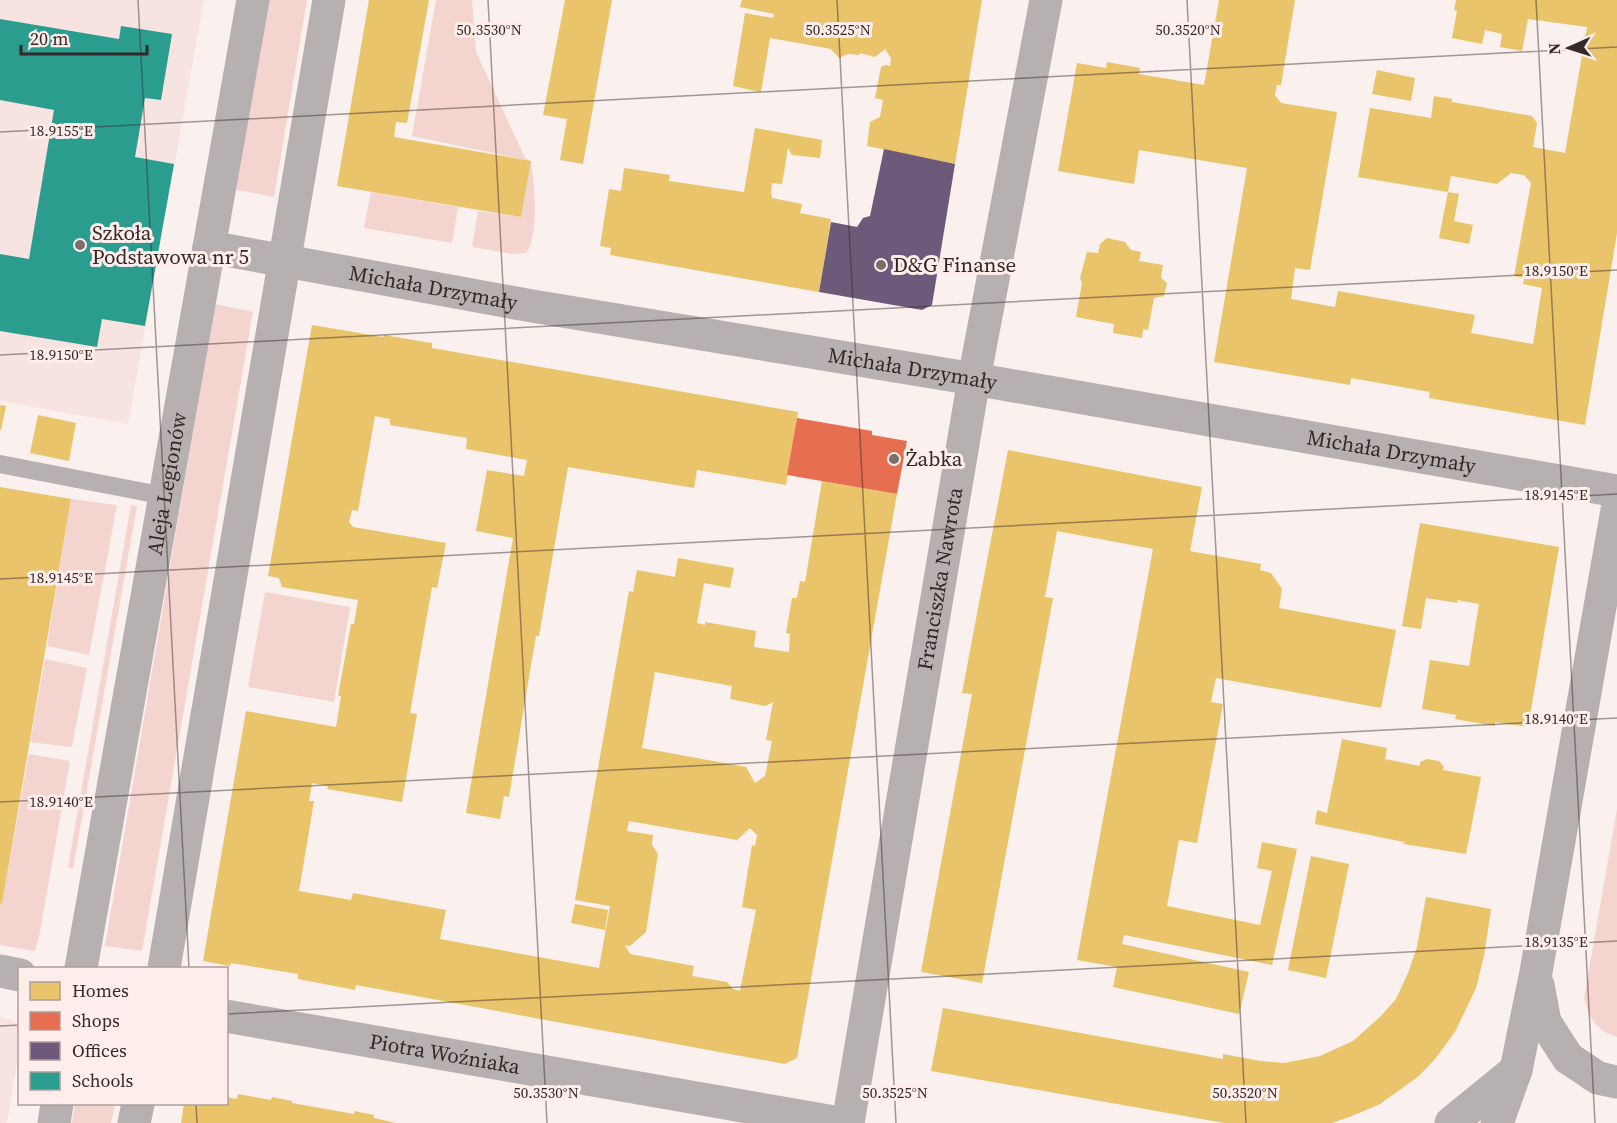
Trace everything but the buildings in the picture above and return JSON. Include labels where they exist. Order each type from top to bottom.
[{"type":"street","name":"Aleja Legionów","points":[[81,967],[254,0]]},
{"type":"street","points":[[164,967],[329,0]]},
{"type":"street","name":"Franciszka Nawrota","points":[[848,1123],[974,379],[1046,0]]},
{"type":"street","name":"Michała Drzymały","points":[[209,247],[532,306],[974,379],[1617,491]]},
{"type":"street","points":[[1497,1123],[1516,1070],[1536,972],[1617,510]]},
{"type":"street","points":[[0,971],[18,975]]},
{"type":"street","points":[[1536,972],[1545,1022],[1568,1058],[1598,1078],[1617,1082]]},
{"type":"street","name":"Piotra Woźniaka","points":[[228,1016],[840,1123]]},
{"type":"street","points":[[1451,1123],[1516,1070]]},
{"type":"street","points":[[54,1123],[57,1105]]},
{"type":"street","points":[[134,1123],[138,1105]]},
{"type":"lane","points":[[0,464],[165,496]]},
{"type":"shaded area","name":"Szkoła Podstawowa nr 5","points":[[0,0],[204,0],[128,424],[0,401]]},
{"type":"shaded area","points":[[267,0],[307,0],[274,197],[233,189]]},
{"type":"shaded area","points":[[436,0],[472,0],[476,52],[525,158],[531,161],[412,136]]},
{"type":"shaded area","points":[[531,161],[535,222],[526,253],[513,254],[472,247],[478,211],[521,217]]},
{"type":"shaded area","points":[[371,192],[458,207],[452,243],[364,228]]},
{"type":"shaded area","points":[[215,304],[253,312],[142,951],[105,946]]},
{"type":"shaded area","points":[[71,499],[117,505],[89,655],[47,646]]},
{"type":"shaded area","points":[[131,505],[137,506],[73,869],[68,867]]},
{"type":"shaded area","points":[[265,592],[350,607],[334,702],[248,687]]},
{"type":"shaded area","points":[[45,659],[87,668],[72,747],[30,742]]},
{"type":"shaded area","points":[[29,754],[70,761],[35,951],[0,945],[0,903],[2,903]]},
{"type":"shaded area","points":[[1617,809],[1617,1037],[1603,1031],[1594,1023],[1584,998]]},
{"type":"shaded area","points":[[0,1016],[15,1022],[18,1027],[18,1058],[7,1123],[0,1123]]},
{"type":"shaded area","points":[[75,1105],[115,1105],[111,1123],[72,1123]]},
{"type":"place","name":"Szkoła Podstawowa nr 5","points":[[80,245]]},
{"type":"place","name":"D&G Finanse","points":[[881,265]]},
{"type":"place","name":"Żabka","points":[[894,459]]}]
